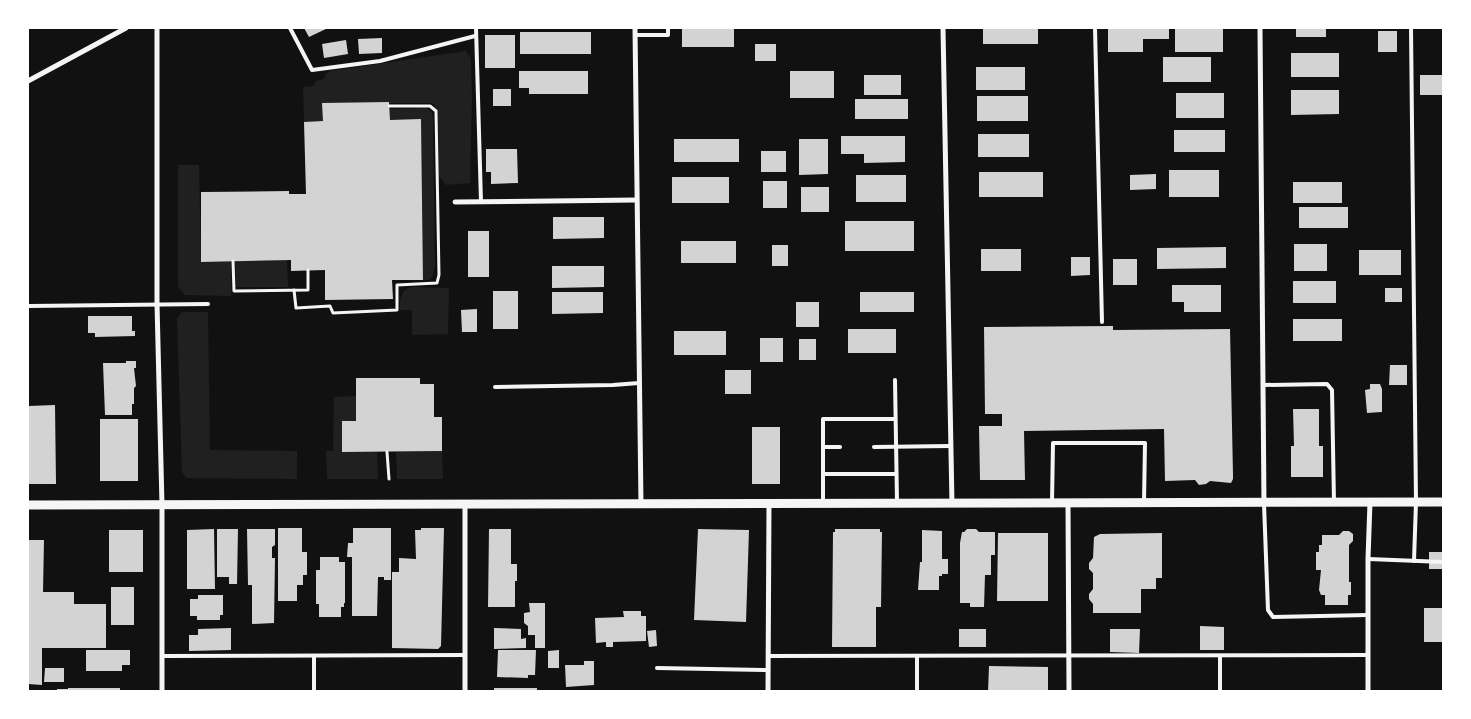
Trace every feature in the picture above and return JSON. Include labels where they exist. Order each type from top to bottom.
[{"type":"street","points":[[28,81],[126,28]]},
{"type":"street","points":[[158,28],[158,304],[162,505],[162,692]]},
{"type":"street","points":[[635,28],[641,504]]},
{"type":"street","points":[[943,28],[952,504]]},
{"type":"street","points":[[1260,28],[1264,504]]},
{"type":"street","points":[[455,202],[636,200]]},
{"type":"street","points":[[1068,502],[1069,692]]},
{"type":"street","points":[[1368,692],[1370,502]]},
{"type":"street","points":[[28,506],[1444,502]]},
{"type":"street","points":[[465,692],[466,504]]},
{"type":"street","points":[[768,692],[769,504]]},
{"type":"lane","points":[[290,28],[312,70],[380,61],[475,36]]},
{"type":"lane","points":[[476,28],[482,202]]},
{"type":"lane","points":[[635,35],[668,35],[668,28]]},
{"type":"lane","points":[[1095,28],[1102,322]]},
{"type":"lane","points":[[1411,28],[1416,502],[1414,561]]},
{"type":"lane","points":[[28,306],[208,304]]},
{"type":"lane","points":[[895,380],[897,504]]},
{"type":"lane","points":[[495,387],[639,383]]},
{"type":"lane","points":[[1264,385],[1327,384],[1332,390],[1334,503]]},
{"type":"lane","points":[[823,504],[823,419],[895,419]]},
{"type":"lane","points":[[1052,502],[1053,443],[1144,443],[1144,502]]},
{"type":"lane","points":[[823,447],[840,446]]},
{"type":"lane","points":[[874,446],[950,446]]},
{"type":"lane","points":[[823,474],[896,474]]},
{"type":"lane","points":[[1264,504],[1268,610],[1273,617],[1368,615]]},
{"type":"lane","points":[[1368,559],[1444,562]]},
{"type":"lane","points":[[162,656],[466,655]]},
{"type":"lane","points":[[768,656],[1368,655]]},
{"type":"lane","points":[[314,656],[314,692]]},
{"type":"lane","points":[[917,656],[917,692]]},
{"type":"lane","points":[[1220,656],[1220,692]]},
{"type":"lane","points":[[657,668],[768,670]]},
{"type":"path","points":[[294,290],[296,308],[330,306],[333,313],[397,310],[395,288],[398,285],[437,283],[439,275],[436,111],[430,106],[389,106]]},
{"type":"path","points":[[233,261],[234,291],[308,290],[308,270]]},
{"type":"path","points":[[388,452],[388,479]]},
{"type":"shaded area","points":[[466,51],[471,59],[470,183],[446,185],[439,176],[438,113],[435,105],[431,103],[323,103],[323,121],[304,122],[303,87],[313,86],[316,81],[324,79],[330,71]]},
{"type":"shaded area","points":[[426,108],[431,111],[433,117],[435,268],[429,280],[423,280],[421,120],[390,120],[389,109]]},
{"type":"shaded area","points":[[178,165],[199,165],[201,262],[231,261],[231,296],[185,295],[178,287]]},
{"type":"shaded area","points":[[287,260],[288,287],[236,287],[235,261]]},
{"type":"shaded area","points":[[412,287],[449,288],[448,334],[412,335],[412,310],[400,310],[403,293]]},
{"type":"shaded area","points":[[182,312],[208,312],[210,450],[297,451],[297,479],[186,478],[182,472],[177,318]]},
{"type":"shaded area","points":[[356,396],[356,421],[342,421],[342,452],[377,452],[378,479],[327,479],[326,451],[333,451],[334,397]]},
{"type":"shaded area","points":[[442,451],[443,479],[397,479],[396,452]]},
{"type":"building","points":[[304,28],[328,28],[309,37]]},
{"type":"building","points":[[682,28],[734,28],[734,47],[682,47]]},
{"type":"building","points":[[983,28],[1038,28],[1038,44],[983,44]]},
{"type":"building","points":[[1108,28],[1169,28],[1169,39],[1143,39],[1143,52],[1108,52]]},
{"type":"building","points":[[1175,28],[1223,28],[1223,52],[1175,52]]},
{"type":"building","points":[[1296,28],[1326,28],[1326,37],[1296,37]]},
{"type":"building","points":[[1378,31],[1397,31],[1397,52],[1378,52]]},
{"type":"building","points":[[520,32],[591,32],[591,54],[520,54]]},
{"type":"building","points":[[485,35],[515,35],[515,68],[485,68]]},
{"type":"building","points":[[382,38],[382,53],[359,54],[358,39]]},
{"type":"building","points":[[346,40],[348,54],[324,58],[322,44]]},
{"type":"building","points":[[755,44],[776,44],[776,61],[755,61]]},
{"type":"building","points":[[1291,53],[1339,53],[1339,77],[1291,77]]},
{"type":"building","points":[[1163,57],[1211,57],[1211,82],[1163,82]]},
{"type":"building","points":[[976,67],[1025,67],[1025,90],[976,90]]},
{"type":"building","points":[[519,71],[588,71],[588,94],[529,94],[529,88],[519,88]]},
{"type":"building","points":[[790,71],[834,71],[834,98],[790,98]]},
{"type":"building","points":[[864,75],[901,75],[901,95],[864,95]]},
{"type":"building","points":[[1420,75],[1444,75],[1444,95],[1420,95]]},
{"type":"building","points":[[493,89],[511,89],[511,106],[493,106]]},
{"type":"building","points":[[1291,90],[1339,90],[1339,114],[1291,115]]},
{"type":"building","points":[[1176,93],[1224,93],[1224,118],[1176,118]]},
{"type":"building","points":[[977,96],[1028,96],[1028,121],[977,121]]},
{"type":"building","points":[[855,99],[908,99],[908,119],[855,119]]},
{"type":"building","points":[[389,102],[390,120],[421,119],[423,280],[392,280],[393,299],[325,300],[325,270],[291,271],[291,260],[201,262],[201,192],[289,191],[289,194],[306,194],[304,122],[323,121],[322,103]]},
{"type":"building","points":[[1174,130],[1225,130],[1225,152],[1174,152]]},
{"type":"building","points":[[978,134],[1029,134],[1029,157],[978,157]]},
{"type":"building","points":[[841,136],[905,136],[905,162],[864,163],[864,154],[841,154]]},
{"type":"building","points":[[674,139],[739,139],[739,162],[674,162]]},
{"type":"building","points":[[799,139],[828,139],[828,174],[799,175]]},
{"type":"building","points":[[486,149],[517,149],[518,183],[491,184],[491,172],[486,172]]},
{"type":"building","points":[[761,151],[786,151],[786,172],[761,172]]},
{"type":"building","points":[[1169,170],[1219,170],[1219,197],[1169,197]]},
{"type":"building","points":[[979,172],[1043,172],[1043,197],[979,197]]},
{"type":"building","points":[[1156,174],[1156,189],[1130,190],[1130,175]]},
{"type":"building","points":[[856,175],[906,175],[906,202],[856,202]]},
{"type":"building","points":[[672,177],[729,177],[729,203],[672,203]]},
{"type":"building","points":[[763,181],[787,181],[787,208],[763,208]]},
{"type":"building","points":[[1293,182],[1342,182],[1342,203],[1293,203]]},
{"type":"building","points":[[801,187],[829,187],[829,212],[801,212]]},
{"type":"building","points":[[1299,207],[1348,207],[1348,228],[1299,228]]},
{"type":"building","points":[[553,217],[604,217],[604,238],[553,239]]},
{"type":"building","points":[[845,221],[914,221],[914,251],[845,251]]},
{"type":"building","points":[[468,231],[489,231],[489,277],[468,277]]},
{"type":"building","points":[[681,241],[736,241],[736,263],[681,263]]},
{"type":"building","points":[[1294,244],[1327,244],[1327,271],[1294,271]]},
{"type":"building","points":[[772,245],[788,245],[788,266],[772,266]]},
{"type":"building","points":[[1226,247],[1226,268],[1157,269],[1157,248]]},
{"type":"building","points":[[981,249],[1021,249],[1021,271],[981,271]]},
{"type":"building","points":[[1359,250],[1401,250],[1401,275],[1359,275]]},
{"type":"building","points":[[1071,257],[1090,257],[1090,275],[1071,276]]},
{"type":"building","points":[[1113,259],[1137,259],[1137,285],[1113,285]]},
{"type":"building","points":[[552,266],[604,266],[604,287],[552,288]]},
{"type":"building","points":[[1293,281],[1336,281],[1336,303],[1293,303]]},
{"type":"building","points":[[1172,285],[1221,285],[1221,312],[1184,312],[1184,302],[1172,302]]},
{"type":"building","points":[[1385,288],[1402,288],[1402,302],[1385,302]]},
{"type":"building","points":[[493,291],[518,291],[518,329],[493,329]]},
{"type":"building","points":[[552,292],[603,292],[603,313],[552,314]]},
{"type":"building","points":[[860,292],[914,292],[914,312],[860,312]]},
{"type":"building","points":[[796,302],[819,302],[819,327],[796,327]]},
{"type":"building","points":[[477,309],[477,332],[462,332],[461,310]]},
{"type":"building","points":[[88,316],[132,316],[132,331],[135,331],[135,336],[95,337],[95,333],[88,333]]},
{"type":"building","points":[[1293,319],[1342,319],[1342,341],[1293,341]]},
{"type":"building","points":[[1113,326],[1113,330],[1230,329],[1233,475],[1231,483],[1210,481],[1199,485],[1195,480],[1165,481],[1164,429],[1024,431],[1025,480],[980,480],[979,426],[1002,426],[1002,414],[985,414],[984,327]]},
{"type":"building","points":[[848,329],[896,329],[896,353],[848,353]]},
{"type":"building","points":[[674,331],[726,331],[726,355],[674,355]]},
{"type":"building","points":[[760,338],[783,338],[783,362],[760,362]]},
{"type":"building","points":[[799,339],[816,339],[816,360],[799,360]]},
{"type":"building","points":[[126,361],[136,361],[136,368],[134,368],[136,386],[134,388],[132,415],[105,415],[103,363],[126,363]]},
{"type":"building","points":[[1390,365],[1407,365],[1407,385],[1389,385]]},
{"type":"building","points":[[725,370],[751,370],[751,394],[725,394]]},
{"type":"building","points":[[356,378],[420,378],[420,384],[434,384],[434,417],[442,417],[442,451],[342,452],[342,421],[356,421]]},
{"type":"building","points":[[1370,384],[1380,384],[1382,389],[1382,412],[1367,413],[1365,390],[1370,389]]},
{"type":"building","points":[[55,405],[56,484],[28,484],[28,406]]},
{"type":"building","points":[[1293,409],[1319,409],[1319,446],[1323,446],[1323,477],[1291,477],[1291,446],[1294,446]]},
{"type":"building","points":[[100,419],[138,419],[138,481],[100,481]]},
{"type":"building","points":[[752,427],[780,427],[780,484],[752,484]]},
{"type":"building","points":[[278,528],[302,528],[302,552],[307,552],[307,575],[303,575],[303,585],[297,585],[297,601],[278,601]]},
{"type":"building","points":[[353,528],[391,528],[391,580],[384,580],[384,577],[378,577],[377,616],[352,616],[352,557],[347,557],[348,543],[353,543]]},
{"type":"building","points":[[421,528],[444,528],[441,646],[438,649],[392,648],[392,572],[399,572],[399,558],[416,559],[415,530],[421,530]]},
{"type":"building","points":[[214,529],[215,589],[187,589],[187,530]]},
{"type":"building","points":[[217,529],[238,529],[237,584],[229,584],[229,577],[217,577]]},
{"type":"building","points":[[247,529],[275,529],[275,545],[272,547],[272,558],[275,558],[274,623],[252,624],[252,585],[248,585]]},
{"type":"building","points":[[489,529],[511,529],[511,564],[517,564],[515,607],[488,607]]},
{"type":"building","points":[[698,529],[749,530],[746,622],[694,620]]},
{"type":"building","points":[[835,529],[880,529],[880,532],[882,532],[881,607],[876,607],[876,647],[832,647],[833,532],[835,532]]},
{"type":"building","points":[[967,529],[976,529],[979,532],[995,532],[995,555],[991,555],[991,575],[985,575],[984,607],[970,607],[970,603],[960,603],[960,543],[962,532]]},
{"type":"building","points":[[109,530],[143,530],[143,572],[109,572]]},
{"type":"building","points":[[922,530],[942,531],[942,559],[948,559],[948,574],[939,576],[939,590],[918,590],[920,562],[922,562]]},
{"type":"building","points":[[1343,531],[1349,531],[1353,534],[1353,541],[1349,545],[1351,595],[1348,595],[1348,605],[1325,605],[1325,595],[1321,595],[1319,590],[1321,570],[1316,570],[1316,552],[1319,552],[1319,545],[1322,545],[1322,535],[1339,535]]},
{"type":"building","points":[[998,533],[1048,533],[1048,601],[997,601]]},
{"type":"building","points":[[1162,533],[1162,578],[1156,578],[1156,589],[1141,589],[1141,613],[1093,613],[1093,604],[1089,599],[1089,594],[1093,589],[1093,573],[1089,569],[1089,563],[1093,558],[1094,537],[1100,534]]},
{"type":"building","points":[[28,540],[44,540],[43,592],[74,592],[74,604],[106,604],[106,648],[42,648],[42,685],[28,684]]},
{"type":"building","points":[[1429,552],[1444,552],[1444,569],[1429,569]]},
{"type":"building","points":[[320,557],[339,557],[339,562],[345,562],[345,603],[344,607],[341,607],[341,617],[319,617],[319,604],[316,604],[316,570],[320,570]]},
{"type":"building","points":[[111,587],[134,587],[134,625],[111,625]]},
{"type":"building","points":[[198,595],[223,595],[223,615],[220,615],[220,620],[197,620],[197,616],[190,616],[190,599],[198,599]]},
{"type":"building","points":[[529,603],[545,603],[545,648],[535,648],[535,635],[528,635],[528,626],[524,623],[524,613],[530,612]]},
{"type":"building","points":[[1424,608],[1444,608],[1444,642],[1424,642]]},
{"type":"building","points":[[623,611],[641,611],[641,616],[646,616],[646,641],[613,642],[613,647],[606,647],[606,642],[596,643],[595,618],[624,617]]},
{"type":"building","points":[[1200,626],[1224,627],[1224,650],[1200,650]]},
{"type":"building","points":[[231,628],[231,650],[189,651],[189,635],[198,635],[198,629]]},
{"type":"building","points":[[494,628],[521,629],[521,639],[526,638],[526,648],[494,649]]},
{"type":"building","points":[[959,629],[986,629],[986,647],[959,647]]},
{"type":"building","points":[[1110,629],[1140,629],[1139,653],[1110,652]]},
{"type":"building","points":[[656,630],[657,646],[649,647],[647,631]]},
{"type":"building","points":[[86,650],[130,650],[130,665],[122,665],[122,671],[86,671]]},
{"type":"building","points":[[498,650],[536,650],[535,675],[528,675],[528,678],[497,677]]},
{"type":"building","points":[[559,650],[559,668],[548,668],[548,651]]},
{"type":"building","points":[[584,661],[594,661],[594,685],[566,687],[565,665],[584,665]]},
{"type":"building","points":[[989,666],[1048,667],[1048,692],[988,692]]},
{"type":"building","points":[[45,668],[64,668],[64,682],[44,682]]},
{"type":"building","points":[[120,688],[120,692],[57,692],[57,689]]},
{"type":"building","points":[[494,688],[537,688],[537,692],[494,692]]}]
